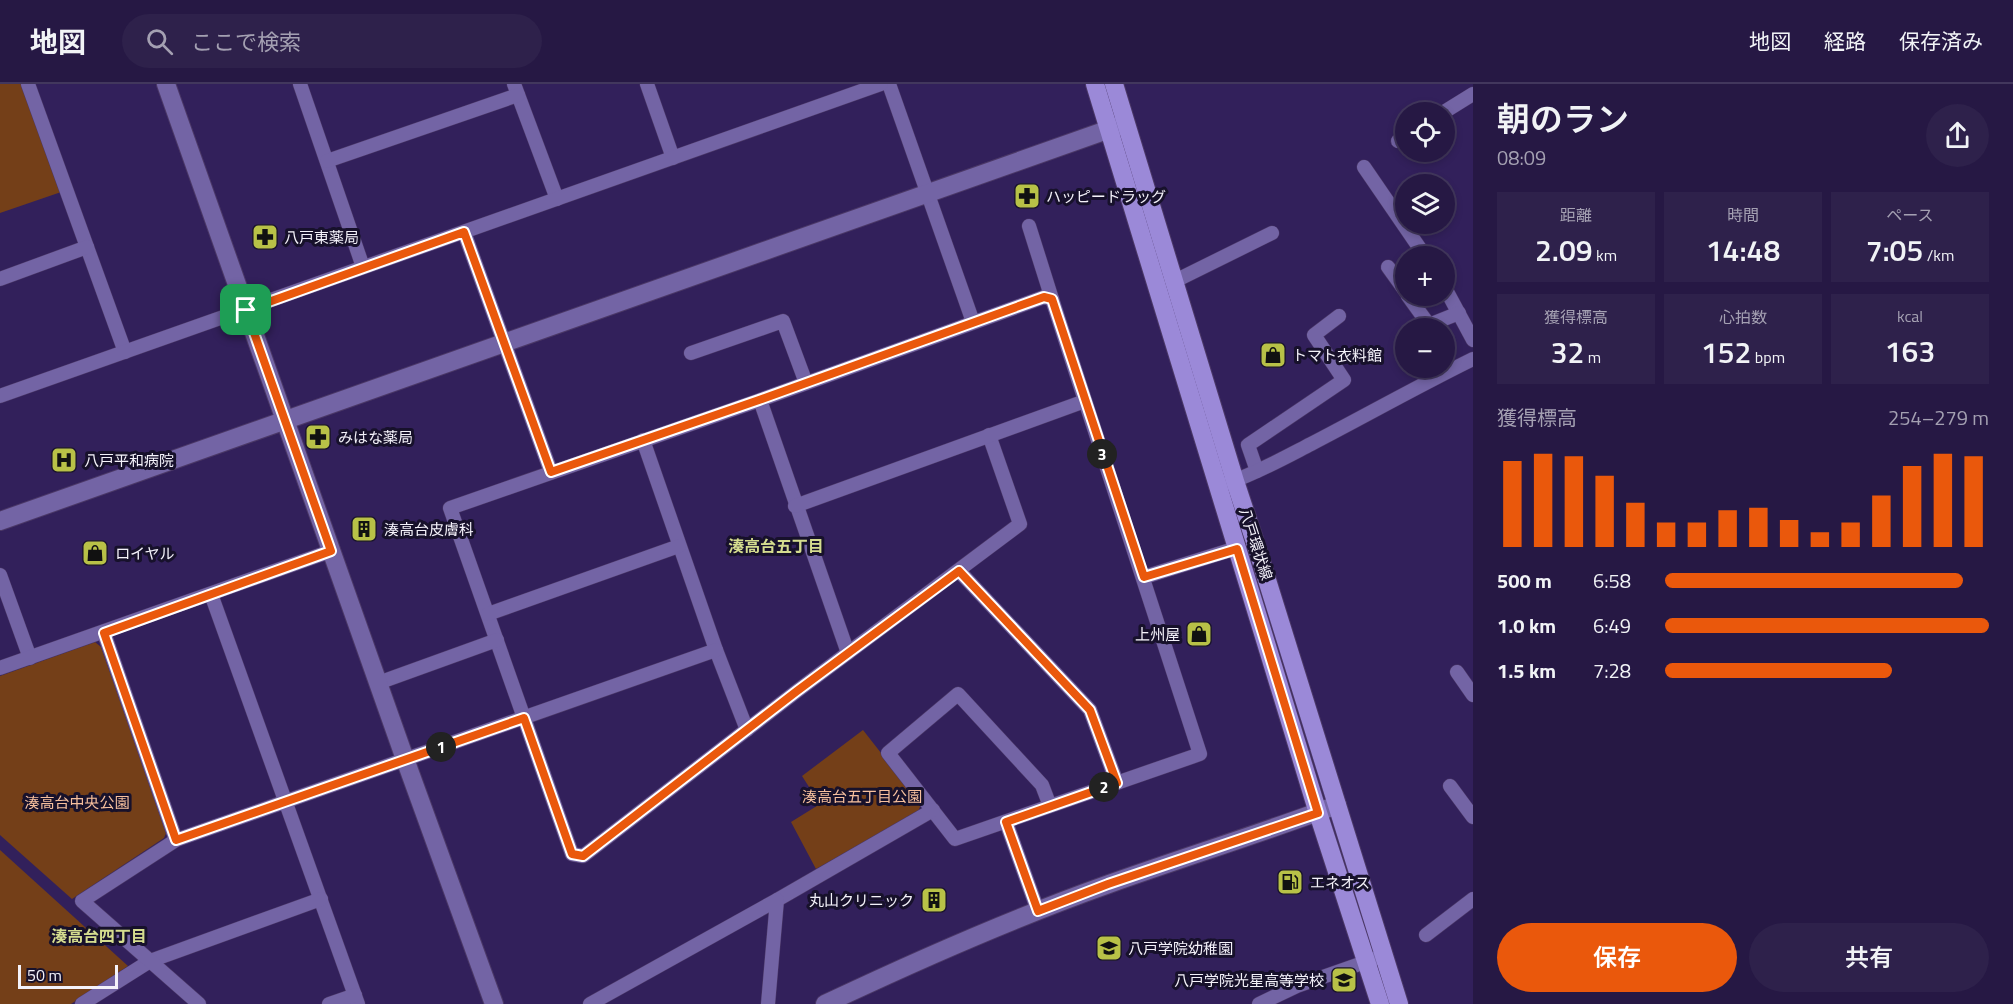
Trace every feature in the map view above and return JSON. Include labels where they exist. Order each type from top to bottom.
[{"type":"main road","name":"八戸環状線","points":[[1095,84],[1118,126],[1174,280],[1226,484],[1237,549],[1318,813],[1376,958],[1399,1004]]},
{"type":"main road","name":"八戸環状線","points":[[1114,84],[1118,126],[1226,484],[1337,805],[1376,958],[1380,1004]]},
{"type":"street","points":[[28,84],[125,352]]},
{"type":"street","points":[[166,84],[494,1004]]},
{"type":"street","points":[[300,84],[363,267]]},
{"type":"street","points":[[647,84],[673,158]]},
{"type":"street","points":[[0,396],[881,84]]},
{"type":"street","points":[[889,84],[973,322]]},
{"type":"street","points":[[327,161],[516,89],[556,199]]},
{"type":"street","points":[[1455,105],[1473,94]]},
{"type":"street","points":[[0,522],[1118,126]]},
{"type":"street","points":[[1364,167],[1418,246]]},
{"type":"street","points":[[1029,226],[1200,754],[955,839],[888,753],[958,694],[1042,785],[1050,806]]},
{"type":"street","points":[[464,232],[551,472]]},
{"type":"street","points":[[1174,280],[1272,233]]},
{"type":"street","points":[[0,279],[87,247]]},
{"type":"street","points":[[1388,267],[1395,277]]},
{"type":"street","points":[[989,435],[1020,524],[583,856],[572,854],[450,508],[1044,297],[1052,299]]},
{"type":"street","points":[[1416,306],[1429,325],[1459,313]]},
{"type":"street","points":[[1455,306],[1473,340]]},
{"type":"street","points":[[1257,471],[1248,446],[1344,380],[1314,335],[1339,316]]},
{"type":"street","points":[[691,353],[783,321],[806,383]]},
{"type":"street","points":[[1226,484],[1257,471],[1473,359]]},
{"type":"street","points":[[759,400],[848,653]]},
{"type":"street","points":[[795,506],[1084,400]]},
{"type":"street","points":[[643,440],[716,650],[747,730]]},
{"type":"street","points":[[488,614],[679,546]]},
{"type":"street","points":[[1144,577],[1237,549]]},
{"type":"street","points":[[0,669],[331,551]]},
{"type":"street","points":[[959,571],[1090,710],[1117,783]]},
{"type":"street","points":[[0,575],[30,658]]},
{"type":"street","points":[[211,594],[356,1000],[329,1004]]},
{"type":"street","points":[[104,633],[176,840]]},
{"type":"street","points":[[378,683],[497,640]]},
{"type":"street","points":[[199,1004],[82,901],[176,840],[716,650]]},
{"type":"street","points":[[1457,672],[1473,695]]},
{"type":"street","points":[[1450,786],[1473,817]]},
{"type":"street","points":[[838,1001],[912,963],[1038,911],[1108,884],[1337,805]]},
{"type":"street","points":[[590,1004],[933,810]]},
{"type":"street","points":[[1006,822],[1038,911]]},
{"type":"street","points":[[86,1003],[150,961],[321,899]]},
{"type":"street","points":[[1426,935],[1473,899]]},
{"type":"street","points":[[768,1004],[777,900]]},
{"type":"street","points":[[1259,1004],[1297,986],[1376,958]]},
{"type":"green space","points":[[0,84],[28,84],[67,190],[0,213]]},
{"type":"green space","name":"湊高台中央公園","points":[[95,642],[101,647],[167,831],[164,838],[72,899],[0,835],[0,676]]},
{"type":"green space","name":"湊高台五丁目公園","points":[[863,730],[921,804],[918,812],[816,869],[791,822],[820,804],[802,776]]},
{"type":"green space","points":[[0,850],[128,966],[71,1004],[0,1004]]},
{"type":"place","name":"ハッピードラッグ","points":[[1027,196]]},
{"type":"place","name":"八戸東薬局","points":[[265,237]]},
{"type":"place","name":"トマト衣料館","points":[[1273,355]]},
{"type":"place","name":"みはな薬局","points":[[318,437]]},
{"type":"place","name":"八戸平和病院","points":[[64,460]]},
{"type":"place","name":"湊高台皮膚科","points":[[364,529]]},
{"type":"place","name":"ロイヤル","points":[[95,553]]},
{"type":"place","name":"上州屋","points":[[1199,634]]},
{"type":"place","name":"エネオス","points":[[1290,882]]},
{"type":"place","name":"丸山クリニック","points":[[934,900]]},
{"type":"place","name":"八戸学院幼稚園","points":[[1109,948]]},
{"type":"place","name":"八戸学院光星高等学校","points":[[1344,980]]},
{"type":"district","name":"湊高台五丁目","points":[[776,546]]},
{"type":"district","name":"湊高台四丁目","points":[[99,936]]},
{"type":"route","points":[[464,232],[551,472],[1044,297],[1052,299],[1144,577],[1237,549],[1318,813],[1108,884],[1038,911],[1006,822],[1117,783],[1090,710],[959,571],[797,691],[583,856],[572,854],[524,718],[176,840],[104,633],[331,551],[246,310],[464,232]]}]
